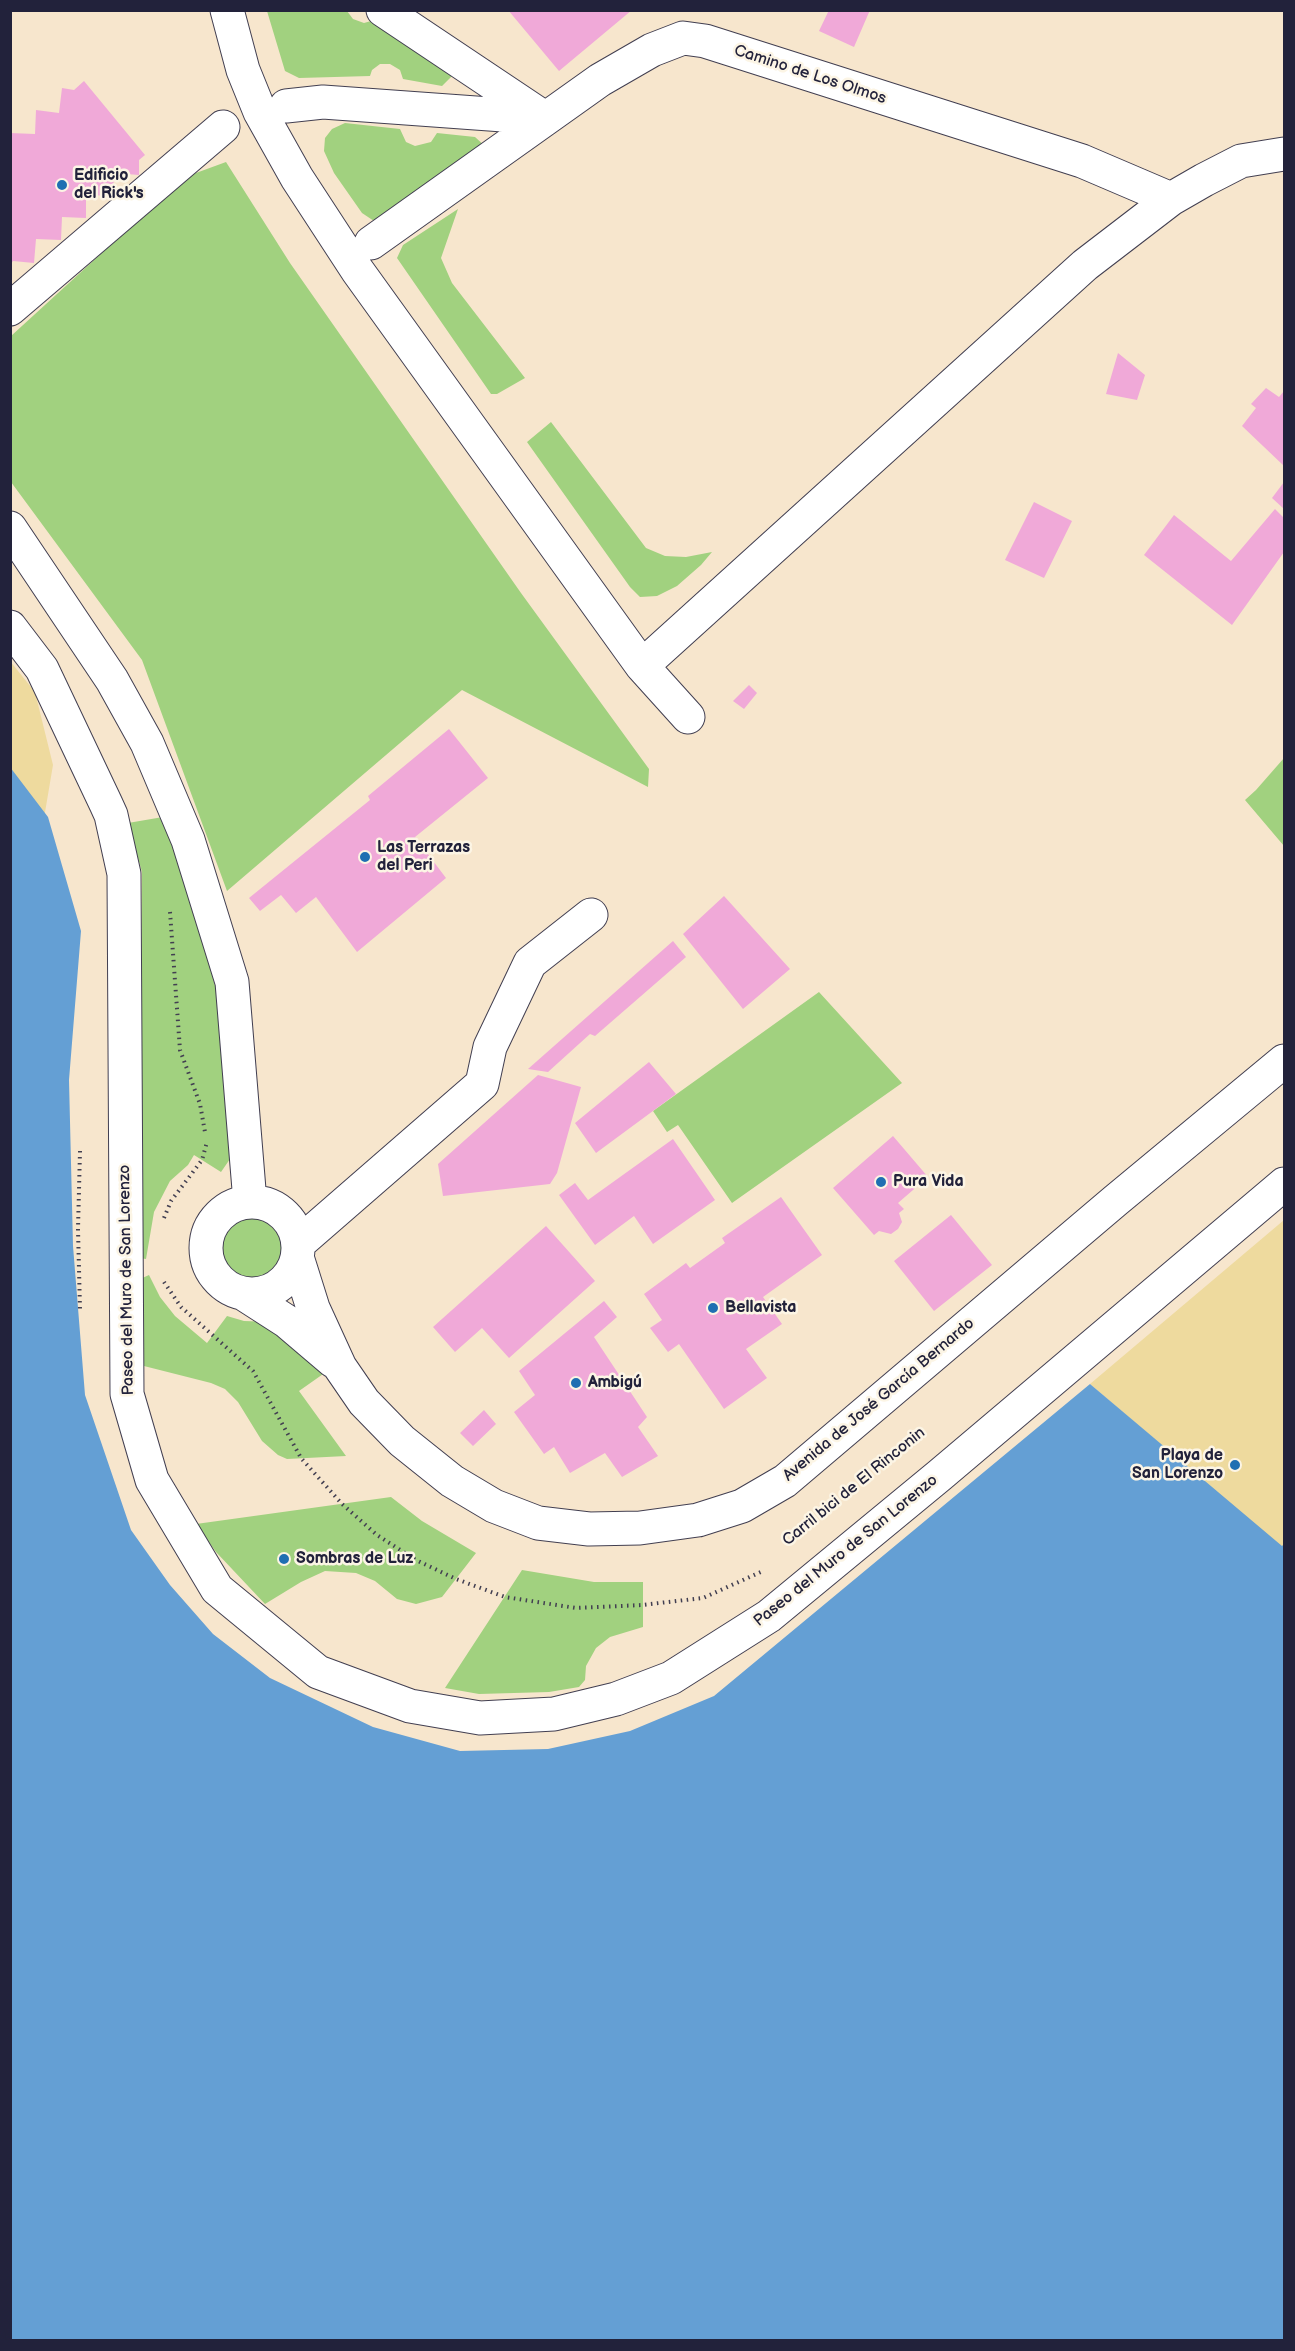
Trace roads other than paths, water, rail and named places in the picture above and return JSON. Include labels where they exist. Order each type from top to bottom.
[{"type":"street","points":[[227,10],[243,70],[260,112],[297,178],[357,270],[642,666],[688,717]]},
{"type":"street","points":[[383,10],[544,118]]},
{"type":"street","name":"Camino de Los Olmos","points":[[371,243],[600,80],[642,55],[683,38],[705,41],[1082,161],[1171,199]]},
{"type":"street","points":[[286,106],[323,102],[544,118]]},
{"type":"street","points":[[10,309],[223,127]]},
{"type":"street","points":[[642,666],[1085,265],[1171,199],[1241,161],[1284,154]]},
{"type":"street","points":[[10,528],[112,680],[147,743],[188,840],[232,982],[250,1202]]},
{"type":"street","name":"Paseo del Muro de San Lorenzo","points":[[10,627],[42,669],[106,804],[111,815],[124,874],[127,1394],[152,1480],[217,1589],[318,1672],[410,1706],[480,1718],[554,1714],[616,1699],[671,1678],[769,1616],[940,1475],[1284,1184]]},
{"type":"street","points":[[297,1251],[294,1231],[287,1218],[277,1209],[250,1202],[236,1205],[223,1212],[212,1223],[207,1238],[206,1253],[217,1280],[229,1289],[244,1294],[259,1294],[273,1289],[285,1280],[297,1251],[483,1084],[490,1047],[530,963],[591,915]]},
{"type":"street","name":"Avenida de José García Bernardo","points":[[297,1251],[313,1308],[340,1367],[364,1402],[402,1441],[453,1481],[494,1506],[538,1523],[589,1529],[640,1528],[699,1520],[742,1506],[785,1481],[1284,1061]]},
{"type":"street","name":"Avenida de José García Bernardo","points":[[244,1294],[286,1321],[340,1367]]},
{"type":"water","points":[[10,767],[48,817],[81,931],[69,1080],[73,1246],[85,1395],[131,1530],[170,1585],[213,1634],[270,1678],[373,1727],[460,1751],[548,1749],[630,1731],[714,1696],[1090,1384],[1282,1546],[1284,1544],[1284,2340],[11,2340]]},
{"type":"place","name":"Edificio del Rick's","points":[[62,185]]},
{"type":"place","name":"Las Terrazas del Peri","points":[[365,857]]},
{"type":"place","name":"Pura Vida","points":[[881,1182]]},
{"type":"place","name":"Bellavista","points":[[713,1308]]},
{"type":"place","name":"Ambigú","points":[[576,1383]]},
{"type":"place","name":"Playa de San Lorenzo","points":[[1235,1465]]},
{"type":"place","name":"Sombras de Luz","points":[[284,1559]]}]
